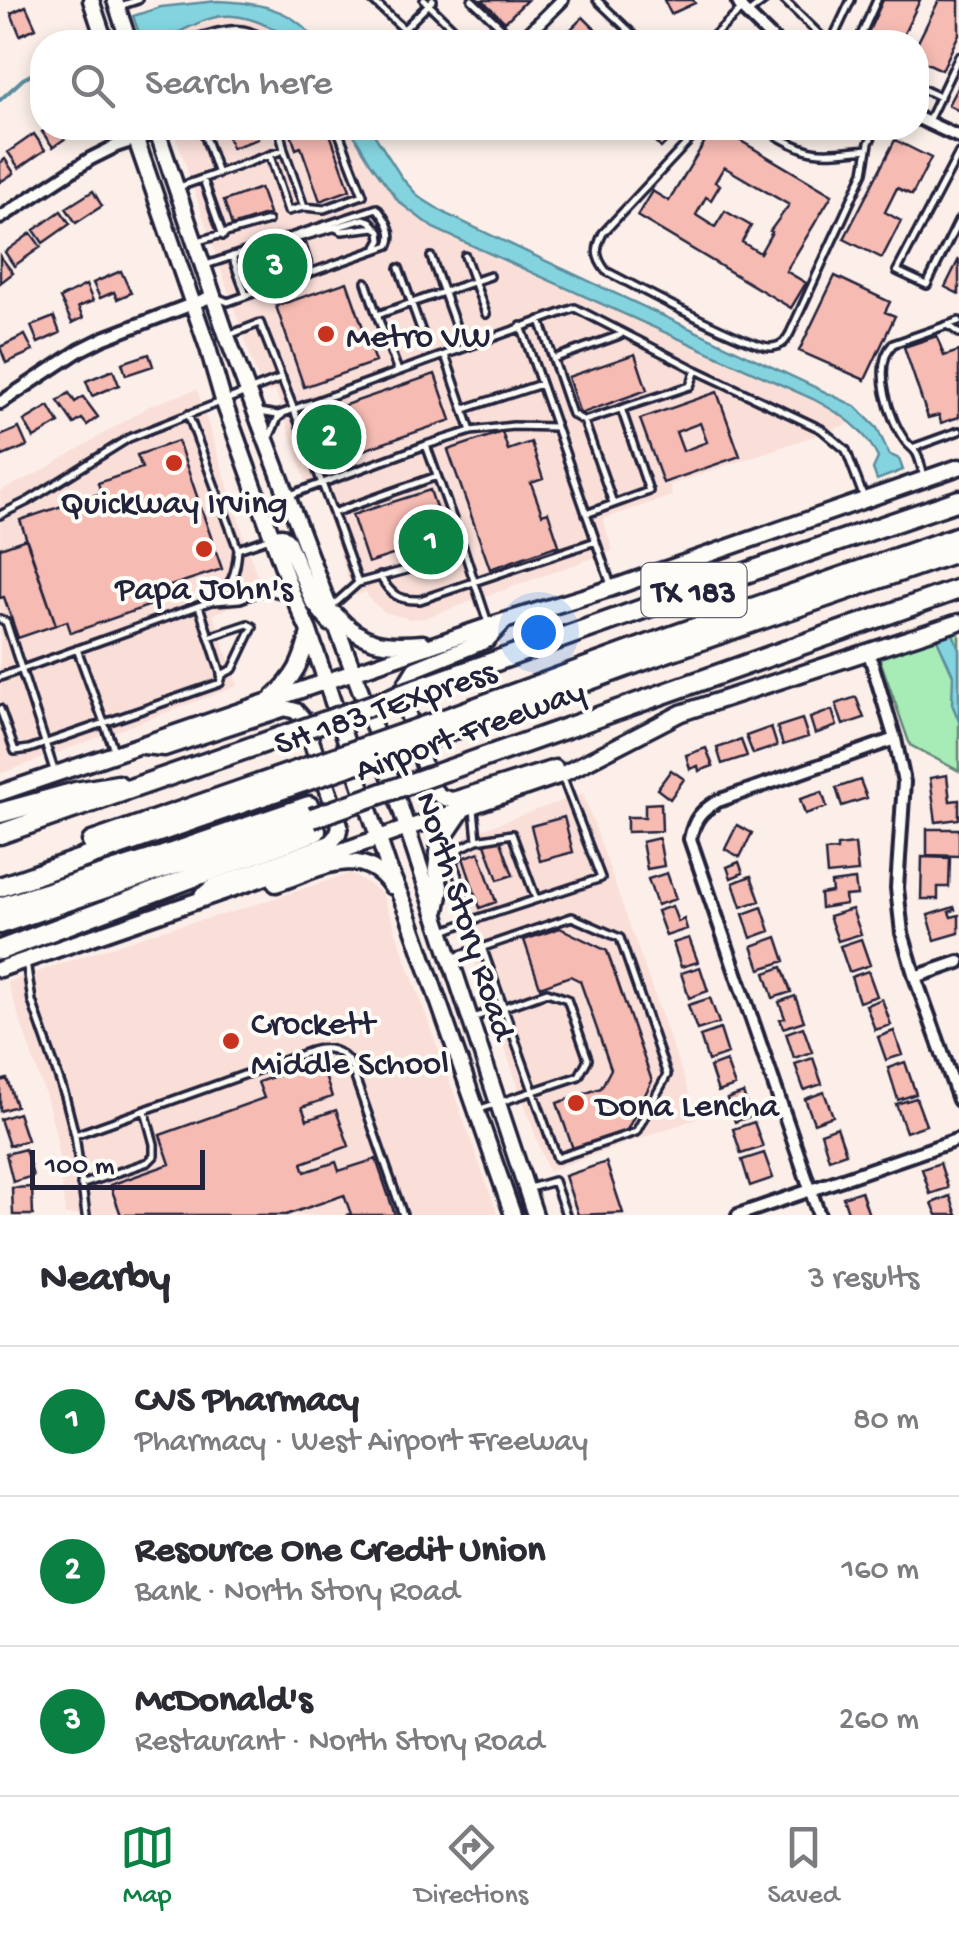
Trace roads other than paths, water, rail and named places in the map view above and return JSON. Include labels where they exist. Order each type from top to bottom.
[{"type":"highway","name":"Airport Freeway","points":[[0,834],[959,500]]},
{"type":"highway","name":"SH 183 TEXpress","points":[[440,728],[959,536]]},
{"type":"highway","name":"SH 183 TEXpress","points":[[0,874],[301,776],[959,551]]},
{"type":"highway","name":"Airport Freeway","points":[[0,924],[959,589]]},
{"type":"highway","points":[[0,813],[76,792],[173,775]]},
{"type":"highway","name":"SH 183 TEXpress","points":[[0,887],[301,776]]},
{"type":"highway","points":[[0,907],[163,856],[312,818]]},
{"type":"highway","points":[[0,950],[312,818]]},
{"type":"main road","points":[[79,0],[98,20]]},
{"type":"main road","points":[[91,0],[101,30]]},
{"type":"main road","points":[[116,3],[125,30]]},
{"type":"main road","name":"North Story Road","points":[[136,140],[223,400],[309,631],[378,838],[513,1215]]},
{"type":"main road","name":"North Story Road","points":[[165,140],[202,266],[408,827],[535,1215]]},
{"type":"main road","points":[[0,793],[959,467]]},
{"type":"main road","points":[[272,536],[282,536],[288,542],[313,602],[338,632]]},
{"type":"main road","points":[[330,608],[362,638],[387,646],[444,642]]},
{"type":"main road","points":[[505,621],[487,640],[415,668],[406,681],[402,692],[429,782],[435,793],[453,800],[557,768],[576,766]]},
{"type":"main road","points":[[0,969],[561,776],[681,713],[959,622]]},
{"type":"main road","points":[[268,702],[297,671],[309,631]]},
{"type":"main road","points":[[138,746],[164,748],[285,708],[304,720],[340,825],[338,834],[330,843],[214,886],[193,903]]},
{"type":"main road","points":[[436,916],[441,890],[436,868],[440,845],[469,806]]},
{"type":"main road","points":[[193,903],[220,902],[350,861],[380,872],[408,914]]},
{"type":"street","points":[[532,30],[562,0]]},
{"type":"street","points":[[742,8],[764,30]]},
{"type":"street","points":[[929,123],[959,137]]},
{"type":"street","points":[[0,218],[125,140]]},
{"type":"street","points":[[0,403],[80,350],[213,296]]},
{"type":"street","points":[[869,652],[904,782],[898,854],[902,933],[959,1100]]},
{"type":"street","points":[[819,1215],[690,839],[692,826],[701,810],[718,802],[895,739]]},
{"type":"street","points":[[914,977],[959,962]]},
{"type":"street","points":[[738,1215],[959,1139]]},
{"type":"lane","points":[[116,3],[138,0]]},
{"type":"lane","points":[[372,0],[404,29],[429,1],[456,30]]},
{"type":"lane","points":[[472,0],[504,30]]},
{"type":"lane","points":[[597,0],[628,30]]},
{"type":"lane","points":[[719,30],[742,8],[766,0]]},
{"type":"lane","points":[[784,0],[815,30]]},
{"type":"lane","points":[[837,30],[852,0]]},
{"type":"lane","points":[[863,30],[877,0]]},
{"type":"lane","points":[[929,111],[959,56]]},
{"type":"lane","points":[[929,92],[940,97]]},
{"type":"lane","points":[[206,140],[218,174]]},
{"type":"lane","points":[[282,140],[304,206]]},
{"type":"lane","points":[[270,156],[288,212],[304,206],[324,208],[362,195],[341,140]]},
{"type":"lane","points":[[690,140],[603,234],[596,248],[597,260],[606,271],[768,348],[782,344],[790,333],[864,172],[871,140]]},
{"type":"lane","points":[[784,140],[821,154],[868,149]]},
{"type":"lane","points":[[176,188],[284,150]]},
{"type":"lane","points":[[959,153],[897,270],[926,285],[959,220]]},
{"type":"lane","points":[[203,179],[223,236]]},
{"type":"lane","points":[[202,266],[377,208],[388,222],[392,239],[389,245],[228,302],[213,296]]},
{"type":"lane","points":[[258,248],[358,220],[370,222],[380,232],[376,250]]},
{"type":"lane","points":[[195,242],[268,221]]},
{"type":"lane","points":[[232,256],[246,296]]},
{"type":"lane","points":[[464,256],[486,314]]},
{"type":"lane","points":[[431,257],[455,324]]},
{"type":"lane","points":[[399,268],[423,335]]},
{"type":"lane","points":[[377,315],[490,276]]},
{"type":"lane","points":[[366,282],[398,372]]},
{"type":"lane","points":[[267,442],[282,414],[575,308],[821,429],[846,450],[865,499]]},
{"type":"lane","points":[[540,320],[572,414],[584,421],[614,504]]},
{"type":"lane","points":[[924,478],[916,452],[904,440],[889,406],[881,370],[886,351],[893,344],[959,321]]},
{"type":"lane","points":[[227,336],[260,323],[358,583]]},
{"type":"lane","points":[[948,325],[959,333]]},
{"type":"lane","points":[[522,326],[612,588]]},
{"type":"lane","points":[[552,358],[622,334]]},
{"type":"lane","points":[[444,354],[471,430]]},
{"type":"lane","points":[[584,421],[690,386],[696,370]]},
{"type":"lane","points":[[0,515],[130,438],[282,378]]},
{"type":"lane","points":[[464,410],[541,384]]},
{"type":"lane","points":[[255,410],[282,414]]},
{"type":"lane","points":[[586,514],[649,491],[621,410]]},
{"type":"lane","points":[[188,414],[238,549],[236,572],[225,590],[212,601]]},
{"type":"lane","points":[[287,496],[471,430],[555,426]]},
{"type":"lane","points":[[912,448],[959,431]]},
{"type":"lane","points":[[426,445],[488,626]]},
{"type":"lane","points":[[334,513],[437,476]]},
{"type":"lane","points":[[238,549],[272,536]]},
{"type":"lane","points":[[380,576],[393,595],[420,600],[596,541]]},
{"type":"lane","points":[[330,608],[358,583],[436,562],[464,550]]},
{"type":"lane","points":[[0,676],[212,601],[240,599],[265,590],[294,598]]},
{"type":"lane","points":[[0,709],[16,750],[46,744],[220,683],[221,674],[199,606]]},
{"type":"lane","points":[[0,619],[6,622],[56,774]]},
{"type":"lane","points":[[209,637],[248,624],[254,627],[233,670],[221,674]]},
{"type":"lane","points":[[77,649],[115,754]]},
{"type":"lane","points":[[441,932],[601,878],[561,776]]},
{"type":"lane","points":[[469,806],[478,840]]},
{"type":"lane","points":[[470,920],[454,862],[461,848],[478,840],[512,834],[536,899]]},
{"type":"lane","points":[[450,958],[482,947],[572,917],[620,938],[667,1075],[636,1132],[557,1158],[482,947]]},
{"type":"lane","points":[[26,960],[32,1000],[75,1136],[86,1215]]},
{"type":"lane","points":[[470,1019],[547,992],[567,1000],[588,1059],[579,1076],[477,1110]]},
{"type":"lane","points":[[75,1136],[320,1048],[337,1051],[350,1063],[403,1215]]},
{"type":"lane","points":[[82,1185],[148,1162],[154,1156],[145,1110]]},
{"type":"lane","points":[[526,1189],[554,1180],[566,1215]]},
{"type":"water","points":[[217,1],[259,5],[285,14],[306,30],[275,30],[257,21],[221,16],[184,30],[138,30],[133,16],[161,7]]},
{"type":"water","points":[[357,140],[378,140],[419,197],[448,215],[855,406],[877,428],[889,454],[899,459],[903,470],[877,480],[873,469],[878,458],[866,438],[842,416],[813,399],[433,228],[399,202]]},
{"type":"water","points":[[952,631],[959,649],[959,721],[952,704],[953,675],[936,637]]},
{"type":"waterway","points":[[0,100],[30,75]]},
{"type":"place","name":"McDonald's","points":[[275,266]]},
{"type":"place","name":"Metro VW","points":[[326,334]]},
{"type":"place","name":"Resource One Credit Union","points":[[329,437]]},
{"type":"place","name":"Quickway Irving","points":[[174,463]]},
{"type":"place","name":"CVS Pharmacy","points":[[431,542]]},
{"type":"place","name":"Papa John's","points":[[204,549]]},
{"type":"place","name":"Crockett Middle School","points":[[231,1041]]},
{"type":"place","name":"Dona Lencha","points":[[576,1103]]}]
